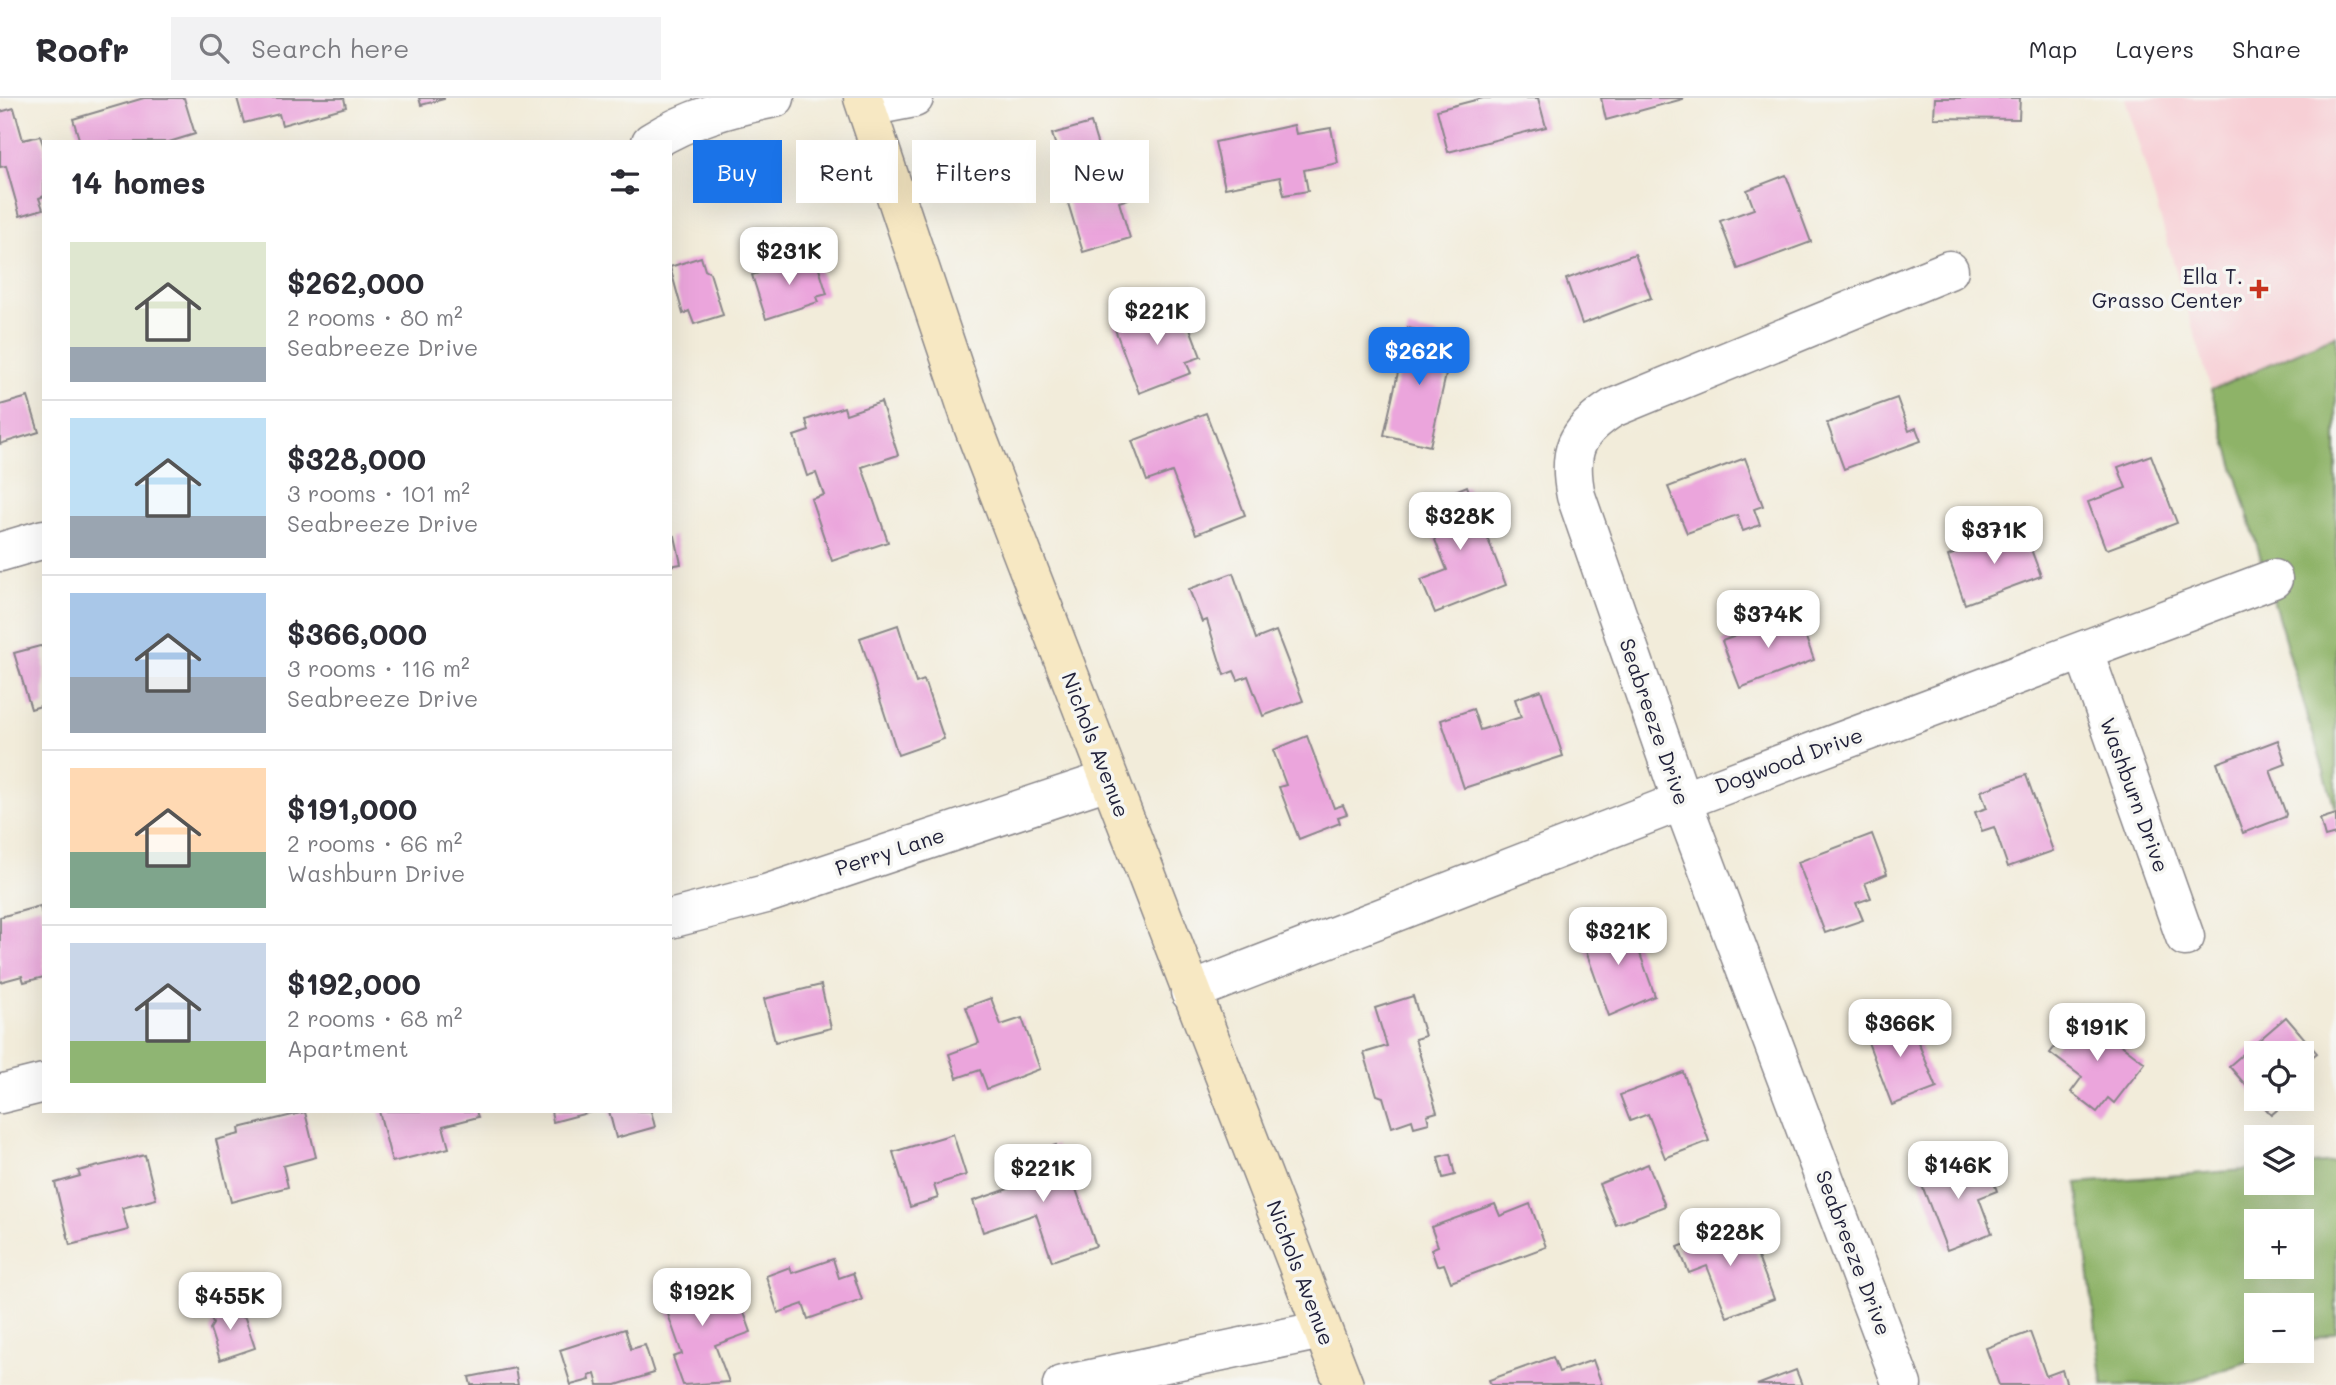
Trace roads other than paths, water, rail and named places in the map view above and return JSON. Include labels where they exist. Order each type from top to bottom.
[{"type":"main road","name":"Nichols Avenue","points":[[865,103],[973,426],[1344,1385]]},
{"type":"street","points":[[654,140],[675,127],[730,108],[775,98]]},
{"type":"street","points":[[865,103],[914,98]]},
{"type":"street","name":"Seabreeze Drive","points":[[1902,1385],[1682,801],[1576,496],[1570,467],[1577,444],[1591,422],[1613,408],[1949,270]]},
{"type":"street","points":[[0,552],[42,540]]},
{"type":"street","name":"Dogwood Drive","points":[[1190,992],[1682,801],[2273,579]]},
{"type":"street","name":"Washburn Drive","points":[[2084,652],[2185,937]]},
{"type":"street","name":"Perry Lane","points":[[672,918],[766,894],[1108,780]]},
{"type":"street","points":[[0,1094],[42,1084]]},
{"type":"street","points":[[1062,1385],[1322,1330]]},
{"type":"place","name":"Ella T. Grasso Center","points":[[2259,289]]}]
